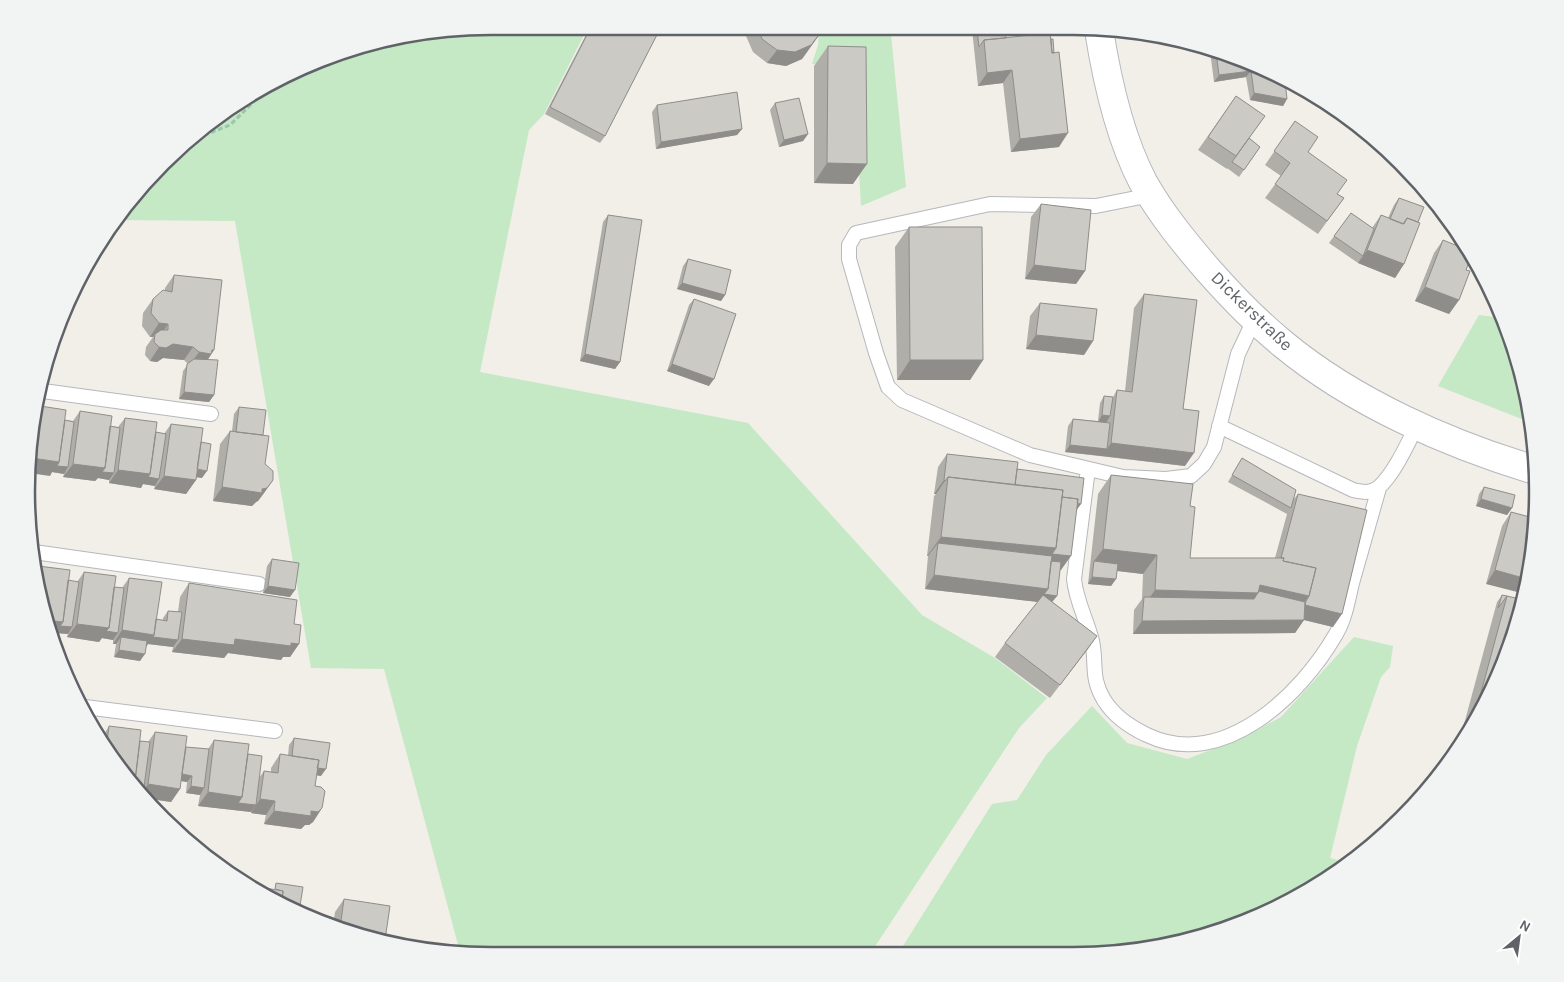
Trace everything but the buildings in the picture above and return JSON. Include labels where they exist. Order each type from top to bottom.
[{"type":"street","name":"Dickerstraße","points":[[1100,36],[1121,129],[1151,195],[1161,212],[1193,253],[1235,300],[1283,344],[1333,381],[1417,425],[1528,467]]},
{"type":"lane","points":[[1151,195],[1096,206],[990,204],[856,233],[849,245],[849,259],[876,353],[888,387],[902,400],[1030,455],[1123,477],[1166,479],[1191,476],[1204,464],[1214,448],[1238,354],[1255,318]]},
{"type":"lane","points":[[47,391],[210,414]]},
{"type":"lane","points":[[1088,469],[1074,579],[1075,592],[1093,642],[1096,682],[1104,700],[1132,728],[1154,738],[1197,745],[1217,741],[1254,723],[1292,692],[1322,655],[1342,621],[1379,488],[1406,448],[1417,425]]},
{"type":"lane","points":[[1219,426],[1353,490],[1366,493],[1379,488]]},
{"type":"lane","points":[[39,553],[259,584]]},
{"type":"lane","points":[[90,708],[275,731]]},
{"type":"path","points":[[207,134],[230,124],[252,103]]},
{"type":"green space","points":[[491,35],[584,35],[544,114],[529,130],[480,372],[748,423],[922,615],[995,658],[1047,698],[1019,728],[875,947],[458,946],[384,669],[311,668],[235,221],[124,220],[148,190],[190,148],[213,129],[263,96],[316,70],[344,59],[373,51],[431,39]]},
{"type":"green space","points":[[819,35],[891,35],[906,187],[861,206],[853,63],[812,64],[818,45]]},
{"type":"green space","points":[[1479,315],[1494,317],[1505,344],[1523,419],[1438,386]]},
{"type":"green space","points":[[1354,637],[1393,646],[1390,667],[1381,677],[1357,746],[1330,858],[1340,861],[1301,886],[1275,900],[1220,923],[1162,938],[1133,943],[1073,947],[902,947],[992,804],[1017,800],[1046,755],[1092,706],[1127,743],[1187,759],[1242,738],[1281,717]]}]
